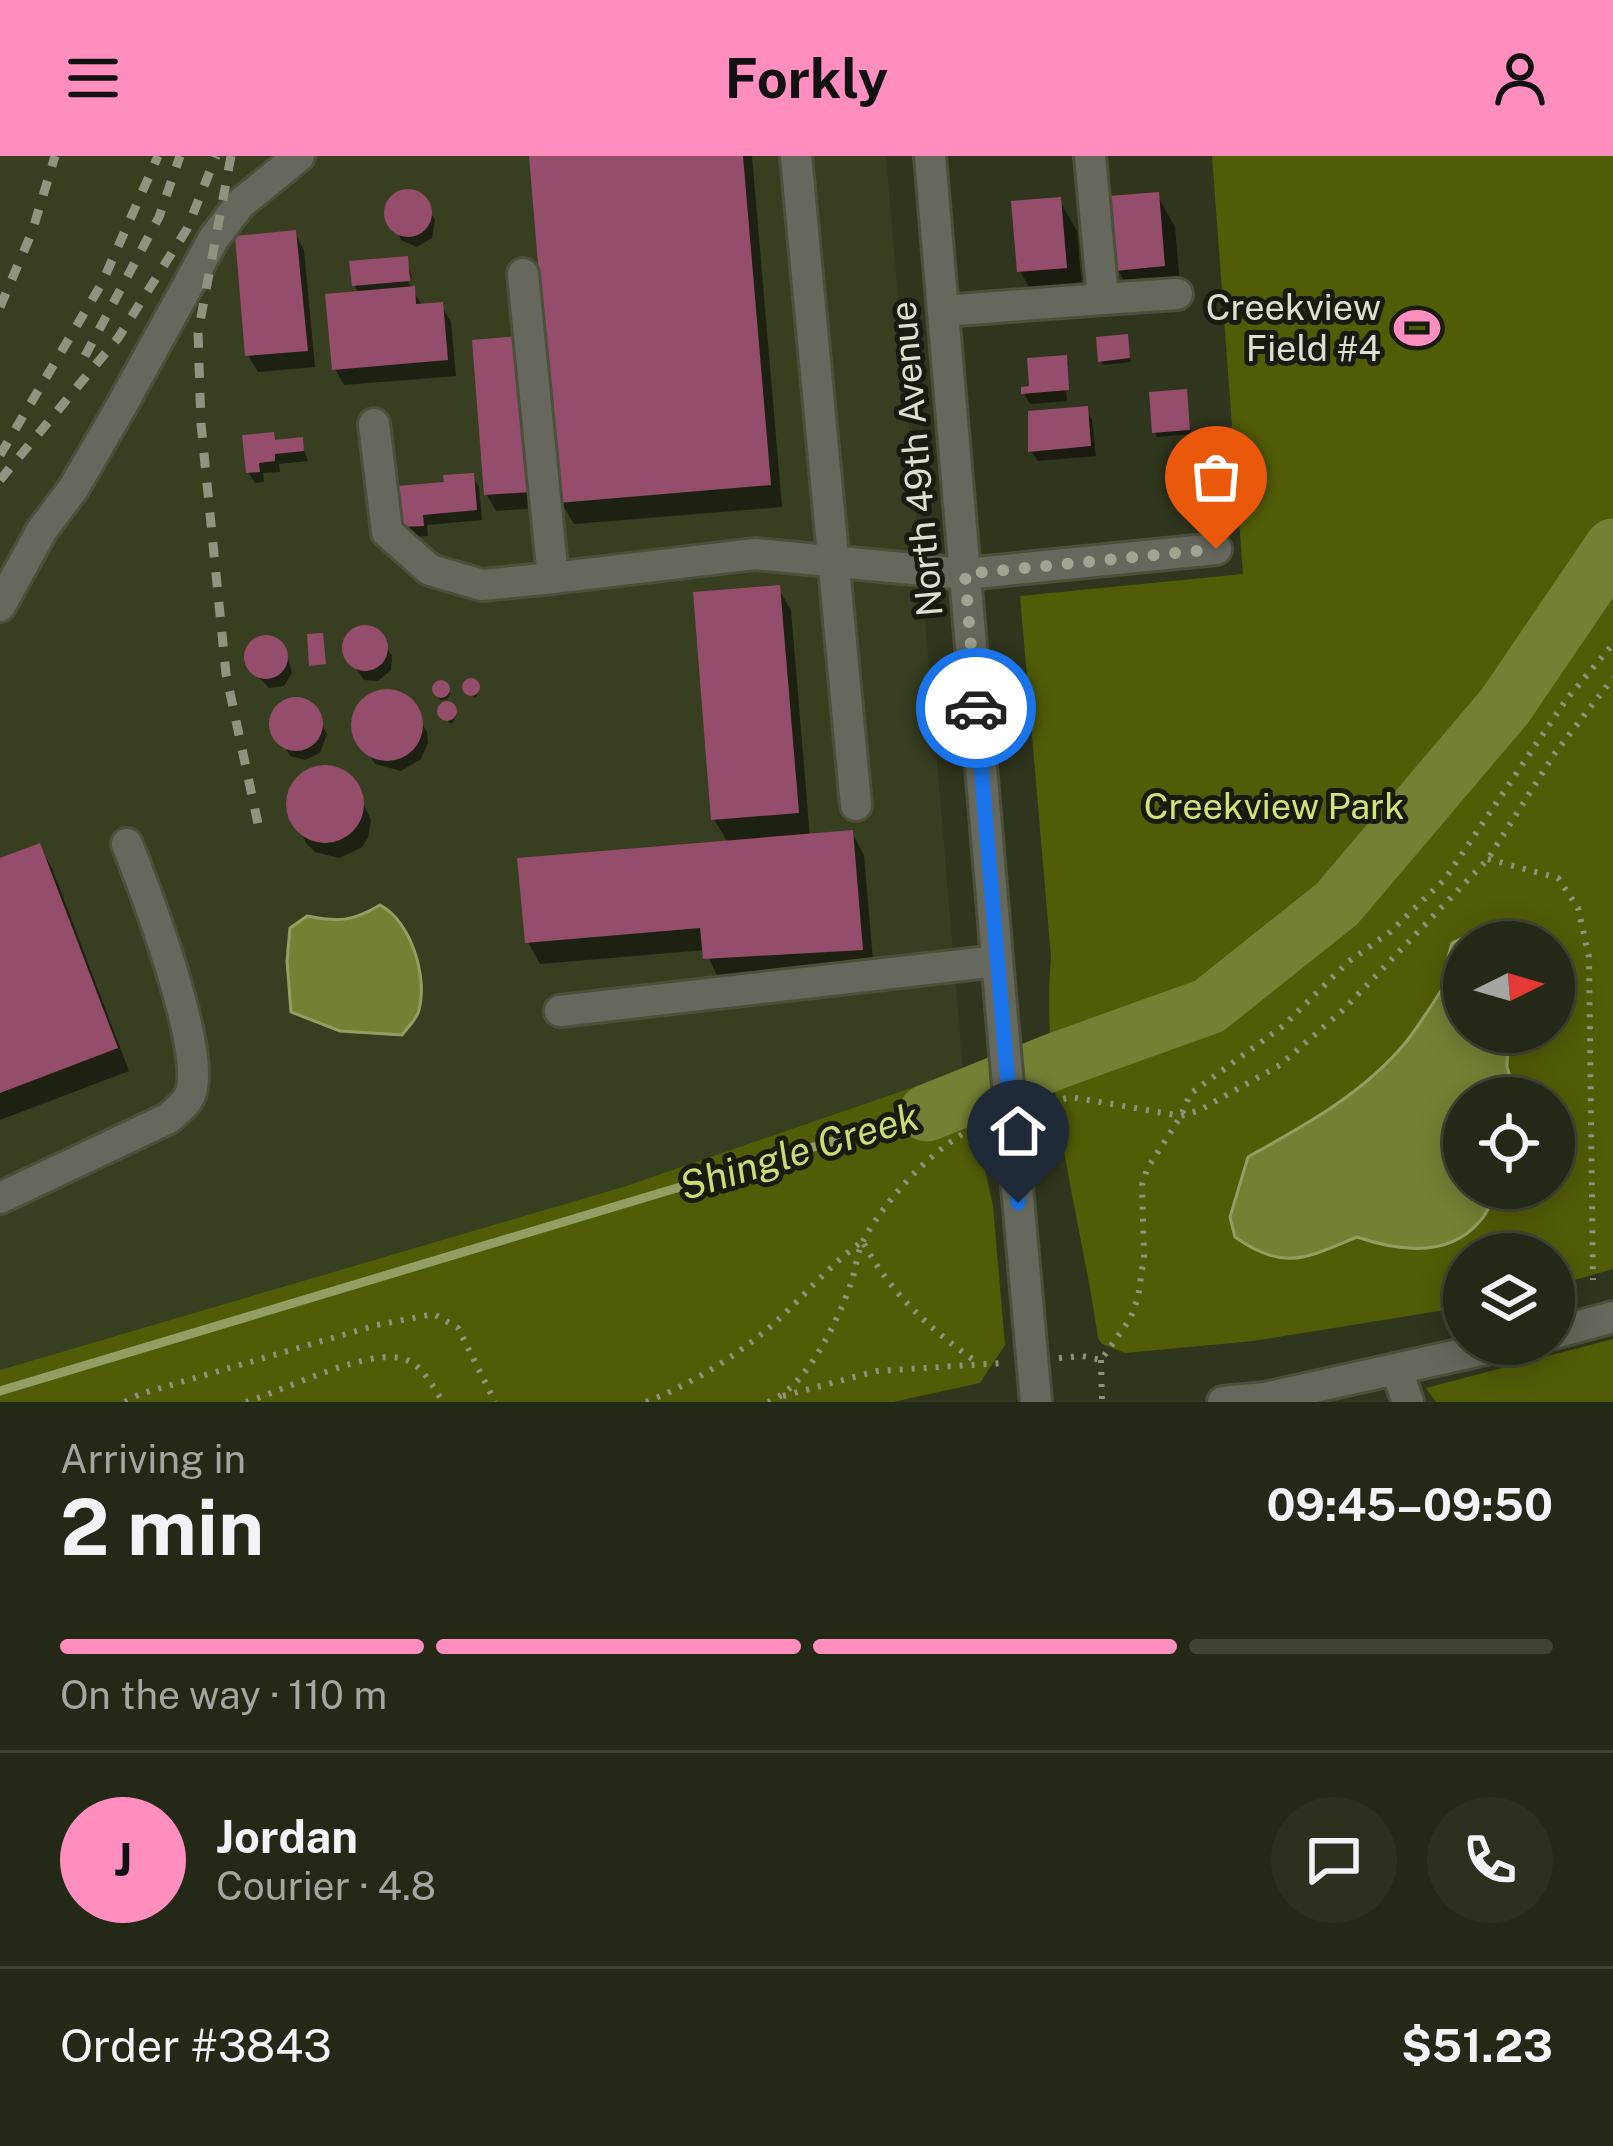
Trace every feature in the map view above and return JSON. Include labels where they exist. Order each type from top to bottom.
[{"type":"street","points":[[0,606],[42,530],[73,489],[122,406],[214,238],[240,204],[299,156]]},
{"type":"street","points":[[796,156],[856,805]]},
{"type":"street","name":"North 49th Avenue","points":[[930,156],[1036,1402]]},
{"type":"street","points":[[1090,156],[1102,299]]},
{"type":"street","points":[[523,274],[554,578]]},
{"type":"street","points":[[943,310],[1177,293]]},
{"type":"street","points":[[374,424],[387,532],[430,570],[482,585],[755,554],[965,574],[1216,549]]},
{"type":"street","points":[[0,1198],[169,1118],[190,1096],[193,1066],[178,994],[127,844]]},
{"type":"street","points":[[560,1011],[997,961]]},
{"type":"street","points":[[1575,1327],[1613,1317]]},
{"type":"street","points":[[1223,1402],[1264,1398],[1443,1359]]},
{"type":"street","points":[[1396,1369],[1408,1402]]},
{"type":"path","points":[[1102,1402],[1101,1360],[1138,1298],[1144,1256],[1142,1185],[1190,1094],[1283,1027],[1348,962],[1390,932],[1445,879],[1566,700],[1613,644]]},
{"type":"path","points":[[1181,1116],[1237,1091],[1309,1042],[1488,859],[1555,753],[1613,678]]},
{"type":"path","points":[[1488,859],[1558,878],[1578,908],[1589,957],[1593,1280]]},
{"type":"path","points":[[862,1241],[884,1278],[916,1314],[979,1364]]},
{"type":"path","points":[[783,1396],[799,1381],[842,1306],[862,1241]]},
{"type":"path","points":[[646,1402],[698,1378],[738,1351],[862,1241]]},
{"type":"path","points":[[125,1402],[377,1325],[434,1314],[458,1328],[495,1402]]},
{"type":"path","points":[[1082,1356],[1101,1360]]},
{"type":"path","points":[[246,1402],[382,1357],[397,1357],[421,1369],[443,1402]]},
{"type":"path","points":[[768,1402],[850,1376],[997,1363]]},
{"type":"shaded area","points":[[0,156],[886,156],[963,1070],[626,1186],[0,1370]]},
{"type":"shaded area","points":[[380,905],[400,924],[419,966],[419,1010],[402,1035],[340,1031],[291,1012],[290,928],[307,916],[345,919]]},
{"type":"shaded area","points":[[1443,987],[1443,1053],[1507,1053],[1510,1077],[1443,1077],[1443,1209],[1488,1209],[1483,1218],[1467,1233],[1443,1233],[1443,1244],[1438,1246],[1406,1248],[1357,1237],[1295,1258],[1268,1255],[1235,1237],[1230,1217],[1248,1157],[1332,1107],[1389,1061]]},
{"type":"green space","name":"Creekview Park","points":[[1212,156],[1613,156],[1613,1269],[1575,1280],[1575,1233],[1443,1233],[1443,1310],[1253,1341],[1125,1353],[1102,1344],[1056,1101],[1049,1005],[1051,957],[1020,596],[1243,574]]},
{"type":"green space","points":[[963,1070],[993,1206],[1005,1345],[980,1383],[893,1402],[0,1402],[0,1370],[626,1186]]},
{"type":"green space","points":[[1613,1339],[1613,1402],[1436,1402],[1426,1388],[1514,1365],[1575,1365],[1575,1349]]},
{"type":"building","points":[[529,156],[743,156],[771,485],[558,503]]},
{"type":"building","points":[[408,189],[425,196],[432,213],[425,230],[408,237],[391,230],[384,213],[391,196]]},
{"type":"building","points":[[1159,192],[1165,266],[1115,271],[1108,196]]},
{"type":"building","points":[[1061,197],[1067,268],[1017,272],[1011,201]]},
{"type":"building","points":[[296,230],[308,351],[245,356],[235,236]]},
{"type":"building","points":[[408,256],[410,281],[352,286],[349,261]]},
{"type":"building","points":[[415,286],[416,304],[443,302],[448,360],[332,370],[325,294]]},
{"type":"building","points":[[1128,334],[1130,358],[1098,362],[1096,337]]},
{"type":"building","points":[[519,336],[531,492],[484,495],[472,340]]},
{"type":"building","points":[[1067,355],[1069,390],[1021,394],[1021,387],[1029,386],[1027,358]]},
{"type":"building","points":[[1187,389],[1190,430],[1152,433],[1149,392]]},
{"type":"building","points":[[1088,406],[1091,446],[1028,452],[1028,411]]},
{"type":"building","points":[[274,432],[275,440],[303,437],[304,451],[275,454],[275,461],[259,463],[260,472],[246,473],[242,435]]},
{"type":"building","points":[[474,473],[477,510],[423,515],[424,526],[400,527],[397,486],[444,482],[443,475]]},
{"type":"building","points":[[780,585],[799,813],[711,820],[693,592]]},
{"type":"building","points":[[365,625],[382,631],[388,648],[382,665],[365,671],[348,665],[342,648],[348,631]]},
{"type":"building","points":[[323,633],[326,664],[309,666],[307,634]]},
{"type":"building","points":[[266,635],[281,642],[288,657],[281,672],[266,679],[251,672],[244,657],[251,642]]},
{"type":"building","points":[[471,678],[480,687],[471,696],[462,687]]},
{"type":"building","points":[[441,680],[450,689],[441,698],[432,689]]},
{"type":"building","points":[[387,689],[413,699],[423,725],[413,751],[387,761],[361,751],[351,725],[361,699]]},
{"type":"building","points":[[296,697],[315,705],[323,724],[315,743],[296,751],[277,743],[269,724],[277,705]]},
{"type":"building","points":[[447,701],[457,711],[447,721],[437,711]]},
{"type":"building","points":[[325,765],[352,777],[364,804],[352,831],[325,843],[298,831],[286,804],[298,777]]},
{"type":"building","points":[[853,830],[863,950],[703,959],[700,928],[525,943],[517,858]]},
{"type":"building","points":[[40,843],[118,1048],[0,1093],[0,858]]},
{"type":"waterway","name":"Shingle Creek","points":[[927,1113],[1209,1006],[1337,904],[1505,706],[1613,547]]},
{"type":"waterway","name":"Shingle Creek","points":[[0,1391],[927,1113]]},
{"type":"railway","points":[[0,307],[32,232],[55,156]]},
{"type":"railway","points":[[0,455],[102,283],[158,156]]},
{"type":"railway","points":[[85,356],[159,217],[180,156]]},
{"type":"railway","points":[[0,480],[118,338],[187,229],[216,156]]},
{"type":"railway","points":[[231,156],[198,333],[201,424],[226,674],[260,833]]},
{"type":"way so far","points":[[976,708],[965,574],[1216,549]]},
{"type":"place","name":"Creekview Field #4","points":[[1417,328]]},
{"type":"route","points":[[976,708],[1018,1203]]}]
